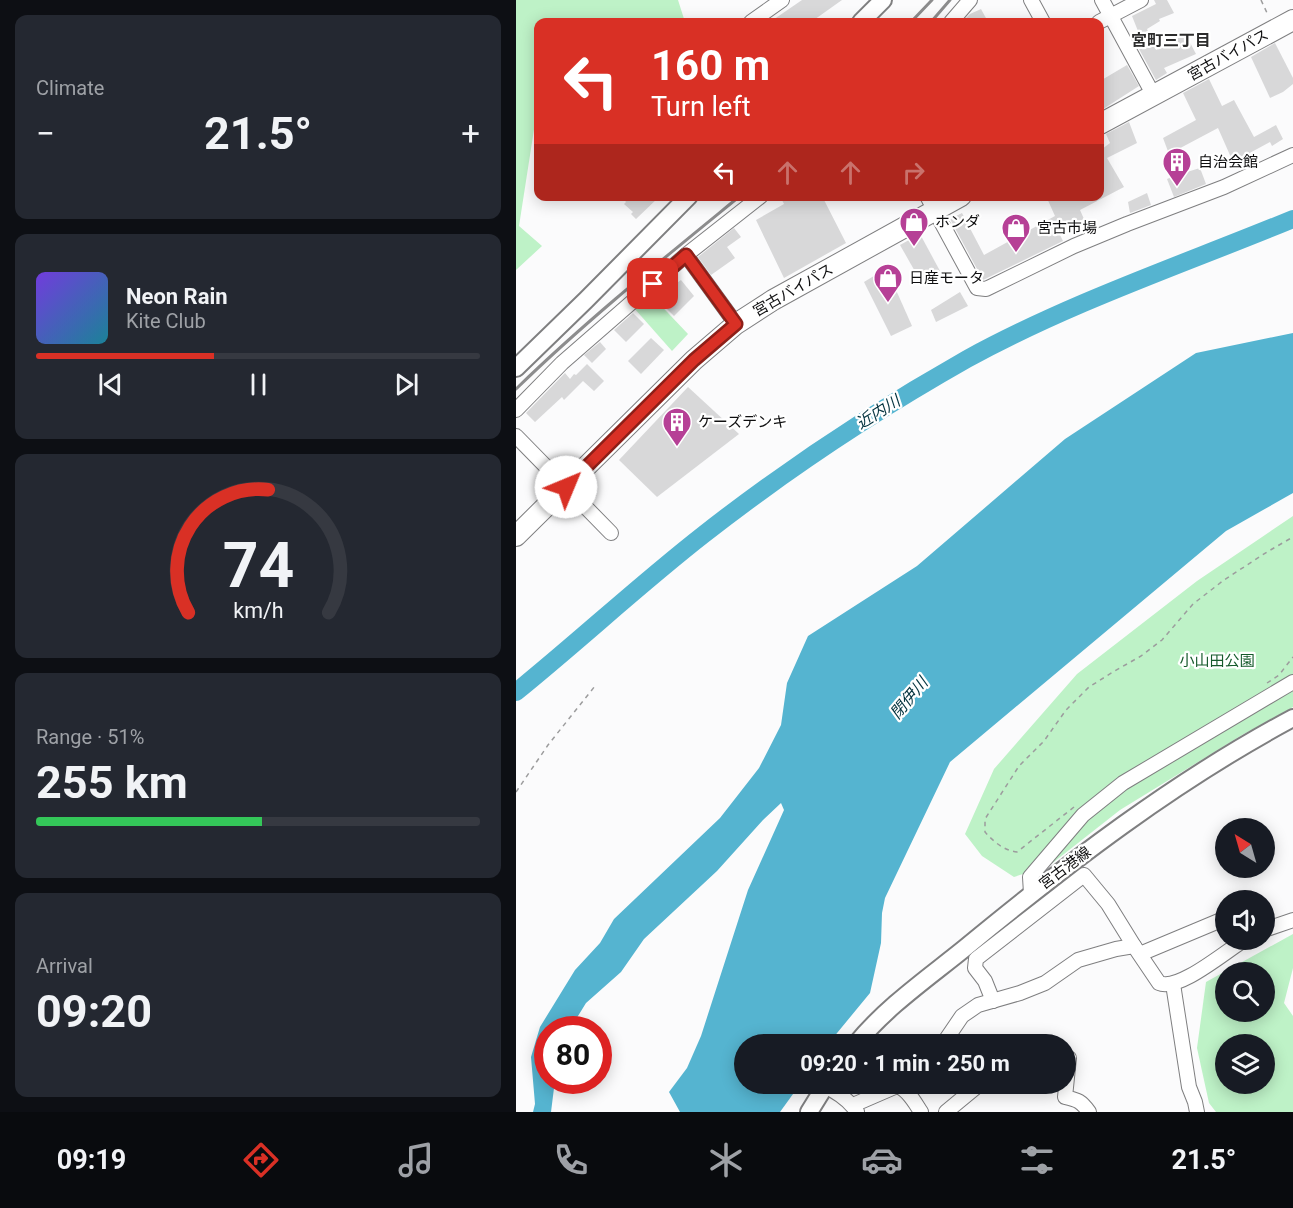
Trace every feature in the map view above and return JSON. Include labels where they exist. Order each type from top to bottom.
[{"type":"highway","name":"宮古バイパス","points":[[1104,122],[1293,20]]},
{"type":"highway","name":"宮古バイパス","points":[[516,536],[694,360],[736,324],[930,204]]},
{"type":"main road","points":[[865,18],[884,0]]},
{"type":"main road","points":[[516,368],[684,201]]},
{"type":"main road","name":"宮古港線","points":[[864,1034],[1031,893],[1135,816],[1205,770],[1293,718]]},
{"type":"main road","points":[[809,1112],[820,1094]]},
{"type":"street","points":[[757,18],[782,0]]},
{"type":"street","points":[[954,18],[970,0]]},
{"type":"street","points":[[1031,0],[1041,18]]},
{"type":"street","points":[[1102,0],[1105,19],[1154,96]]},
{"type":"street","points":[[1105,19],[1141,0]]},
{"type":"street","points":[[930,204],[977,288],[986,289],[1074,246],[1224,187],[1293,155]]},
{"type":"street","points":[[516,410],[562,363],[686,255],[755,201]]},
{"type":"street","points":[[686,255],[736,324]]},
{"type":"street","points":[[516,436],[611,533]]},
{"type":"street","points":[[1031,893],[1030,877],[1083,815],[1123,783],[1293,682]]},
{"type":"street","points":[[993,1001],[985,981],[975,968],[976,959],[1084,875],[1108,904],[1160,983],[1173,984],[1201,970],[1230,950]]},
{"type":"street","points":[[1275,926],[1293,920]]},
{"type":"street","points":[[950,1034],[962,1016],[978,1005],[1020,993],[1045,982],[1078,960],[1116,949],[1137,950],[1215,922]]},
{"type":"street","points":[[1173,984],[1189,1087],[1197,1112]]},
{"type":"street","points":[[839,1094],[855,1108],[897,1086],[902,1087],[921,1112]]},
{"type":"street","points":[[946,1112],[968,1094]]},
{"type":"street","points":[[1065,1094],[1065,1097],[1084,1104],[1089,1112]]},
{"type":"path","points":[[1261,0],[1275,29]]},
{"type":"path","points":[[1080,803],[1017,852],[1008,851],[993,842],[985,832],[986,819],[1019,766],[1044,741],[1066,710],[1089,687],[1141,656],[1162,640],[1192,604],[1216,586],[1293,537]]},
{"type":"path","points":[[1261,687],[1279,675],[1293,657]]},
{"type":"path","points":[[516,792],[548,745],[595,686]]},
{"type":"green space","points":[[516,0],[678,0],[684,18],[534,18],[534,129],[519,226],[542,246],[516,270]]},
{"type":"green space","points":[[650,294],[688,334],[672,351],[634,308]]},
{"type":"green space","name":"小山田公園","points":[[1293,516],[1293,707],[1242,735],[1120,810],[1050,865],[1014,877],[982,856],[965,834],[994,769],[1077,674],[1197,581]]},
{"type":"green space","points":[[1293,934],[1293,968],[1284,1003],[1293,1016],[1293,1112],[1216,1112],[1209,1103],[1197,1048],[1206,982],[1215,977],[1215,1022],[1275,1022],[1275,962],[1242,962],[1264,950],[1275,950],[1275,944]]},
{"type":"water","name":"閉伊川","points":[[1293,333],[1293,493],[1226,531],[950,762],[885,898],[881,943],[870,993],[836,1034],[734,1034],[734,1094],[793,1094],[780,1112],[680,1112],[669,1092],[687,1068],[701,1036],[748,890],[784,810],[781,803],[717,871],[644,939],[621,972],[586,1003],[578,1016],[547,1016],[575,970],[600,943],[614,919],[720,818],[759,768],[781,725],[787,683],[808,636],[917,566],[1065,439],[1196,353]]},
{"type":"water","points":[[534,1047],[534,1092],[531,1057]]},
{"type":"water","points":[[534,1094],[553,1094],[551,1112],[533,1112]]},
{"type":"building","points":[[802,0],[842,0],[817,18],[776,18]]},
{"type":"building","points":[[1154,0],[1167,0],[1174,13],[1159,19],[1160,21],[1147,29],[1156,50],[1185,33],[1196,54],[1164,68],[1167,73],[1156,80],[1139,49],[1144,46],[1132,16],[1156,4]]},
{"type":"building","points":[[981,9],[986,18],[966,18]]},
{"type":"building","points":[[1275,43],[1293,78],[1293,84],[1270,98],[1251,57]]},
{"type":"building","points":[[1127,65],[1139,86],[1104,108],[1104,79]]},
{"type":"building","points":[[1209,79],[1222,106],[1234,100],[1254,137],[1276,125],[1283,139],[1272,146],[1270,142],[1233,162],[1218,128],[1169,154],[1163,138],[1196,120],[1183,93]]},
{"type":"building","points":[[1129,122],[1137,143],[1107,158],[1124,187],[1104,197],[1104,148],[1110,143],[1106,134]]},
{"type":"building","points":[[1200,168],[1206,184],[1174,197],[1167,179]]},
{"type":"building","points":[[1147,193],[1151,205],[1130,213],[1128,202]]},
{"type":"building","points":[[655,201],[636,219],[631,214],[633,212],[624,204]]},
{"type":"building","points":[[782,201],[825,201],[846,243],[784,278],[756,220],[784,204]]},
{"type":"building","points":[[1048,201],[1097,201],[1080,210],[1084,219],[1059,233],[1063,241],[983,280],[950,219],[962,213],[984,255],[1055,216]]},
{"type":"building","points":[[734,228],[741,237],[727,247],[735,258],[711,275],[698,257]]},
{"type":"building","points":[[920,234],[940,271],[921,282],[900,245]]},
{"type":"building","name":"日産モータ","points":[[882,271],[888,272],[912,326],[891,336],[864,282]]},
{"type":"building","points":[[681,280],[694,296],[674,316],[653,295],[665,285],[671,282],[674,285]]},
{"type":"building","points":[[960,292],[968,306],[936,322],[931,310]]},
{"type":"building","points":[[633,313],[644,324],[626,342],[614,330]]},
{"type":"building","points":[[651,338],[664,350],[641,374],[628,361]]},
{"type":"building","points":[[600,342],[606,349],[592,363],[584,355]]},
{"type":"building","points":[[587,364],[604,381],[594,391],[583,381],[564,400],[562,397],[535,422],[526,413],[565,373],[570,379]]},
{"type":"building","name":"ケーズデンキ","points":[[688,387],[739,434],[657,497],[619,460]]},
{"type":"waterway","name":"近内川","points":[[516,692],[656,573],[734,511],[799,464],[899,399],[967,359],[1046,319],[1293,219]]},
{"type":"railway","points":[[915,18],[932,0]]},
{"type":"railway","points":[[934,18],[950,0]]},
{"type":"railway","points":[[516,389],[598,314],[734,201]]},
{"type":"place","name":"自治会館","points":[[1177,188]]},
{"type":"place","name":"ホンダ","points":[[914,248]]},
{"type":"place","name":"宮古市場","points":[[1016,254]]},
{"type":"place","name":"日産モータ","points":[[888,304]]},
{"type":"place","name":"ケーズデンキ","points":[[677,448]]},
{"type":"district","name":"宮町三丁目","points":[[1171,40]]},
{"type":"route","points":[[566,487],[694,360],[736,324],[686,255],[653,284]]}]
